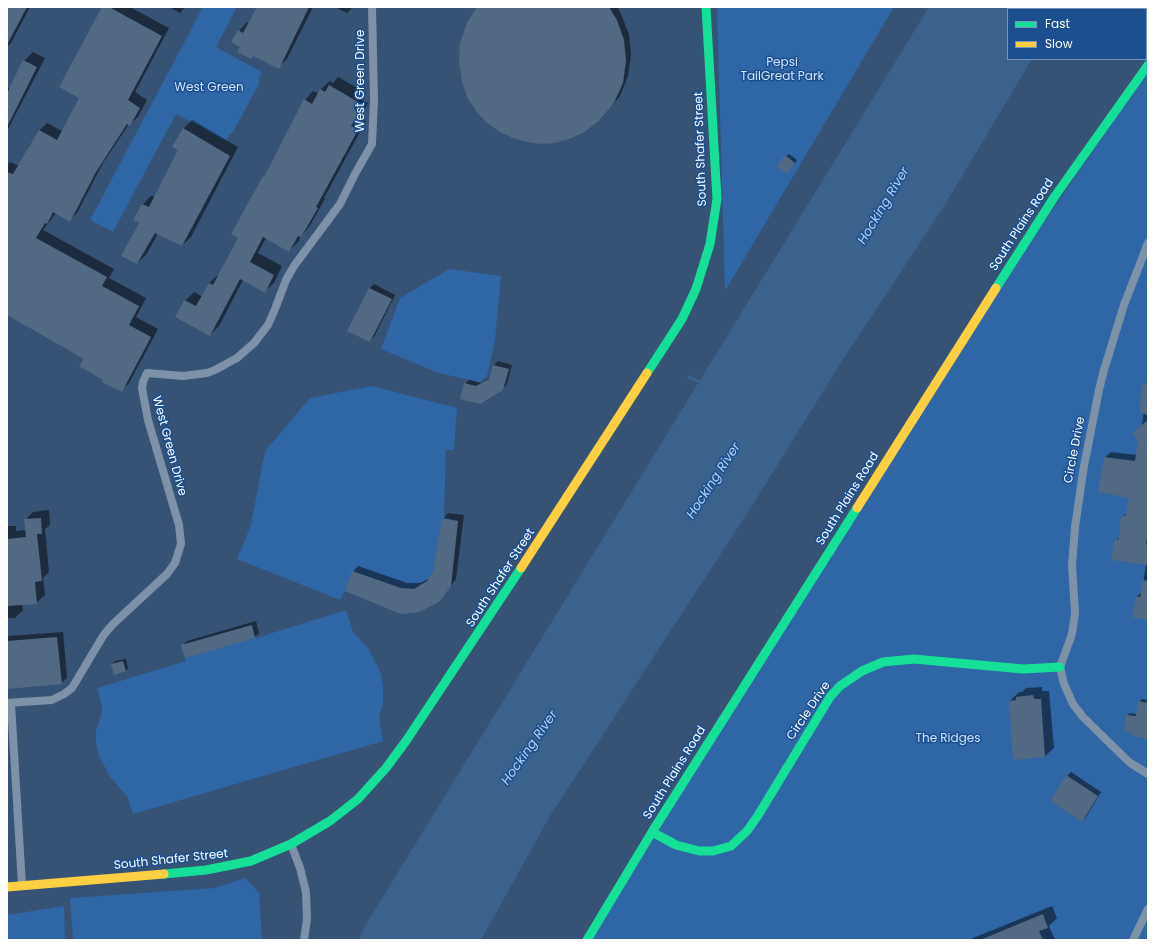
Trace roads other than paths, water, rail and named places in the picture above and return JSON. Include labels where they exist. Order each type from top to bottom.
[{"type":"street","name":"West Green Drive","points":[[9,702],[52,700],[72,688],[103,636],[112,625],[167,574],[175,563],[181,544],[178,525],[148,420],[142,388],[143,382],[147,373],[183,376],[207,373],[215,370],[237,358],[254,343],[268,325],[286,280],[294,266],[340,204],[372,144],[374,100],[372,7]]},
{"type":"street","name":"South Shafer Street","points":[[7,887],[206,870],[250,860],[291,844],[330,821],[354,802],[375,781],[397,755],[526,562],[682,319],[696,289],[705,265],[714,223],[717,199],[706,7]]},
{"type":"street","name":"South Plains Road","points":[[587,940],[652,832],[809,585],[955,350],[1055,196],[1148,65]]},
{"type":"street","name":"South Plains Road","points":[[1140,78],[1148,71]]},
{"type":"street","name":"Circle Drive","points":[[652,832],[676,845],[699,851],[713,851],[731,846],[747,831],[757,817],[830,697],[840,686],[862,671],[883,662],[914,659],[1023,669],[1060,667],[1072,634],[1075,613],[1072,565],[1075,527],[1079,495],[1099,390],[1124,305],[1148,243]]},
{"type":"street","points":[[1060,667],[1064,684],[1069,696],[1083,717],[1129,762],[1148,774]]},
{"type":"street","points":[[9,702],[22,885]]},
{"type":"street","points":[[291,844],[300,868],[306,892],[307,919],[304,940]]},
{"type":"street","points":[[1133,940],[1148,909]]},
{"type":"water","name":"Hocking River","points":[[929,7],[1063,7],[1007,8],[1007,60],[1031,60],[943,208],[844,358],[752,506],[550,816],[481,940],[358,940],[368,921]]},
{"type":"waterway","points":[[689,377],[702,383]]},
{"type":"park label","name":"Pepsi TailGreat Park","points":[[782,70]]},
{"type":"park label","name":"West Green","points":[[209,88]]},
{"type":"park label","name":"The Ridges","points":[[948,739]]}]
